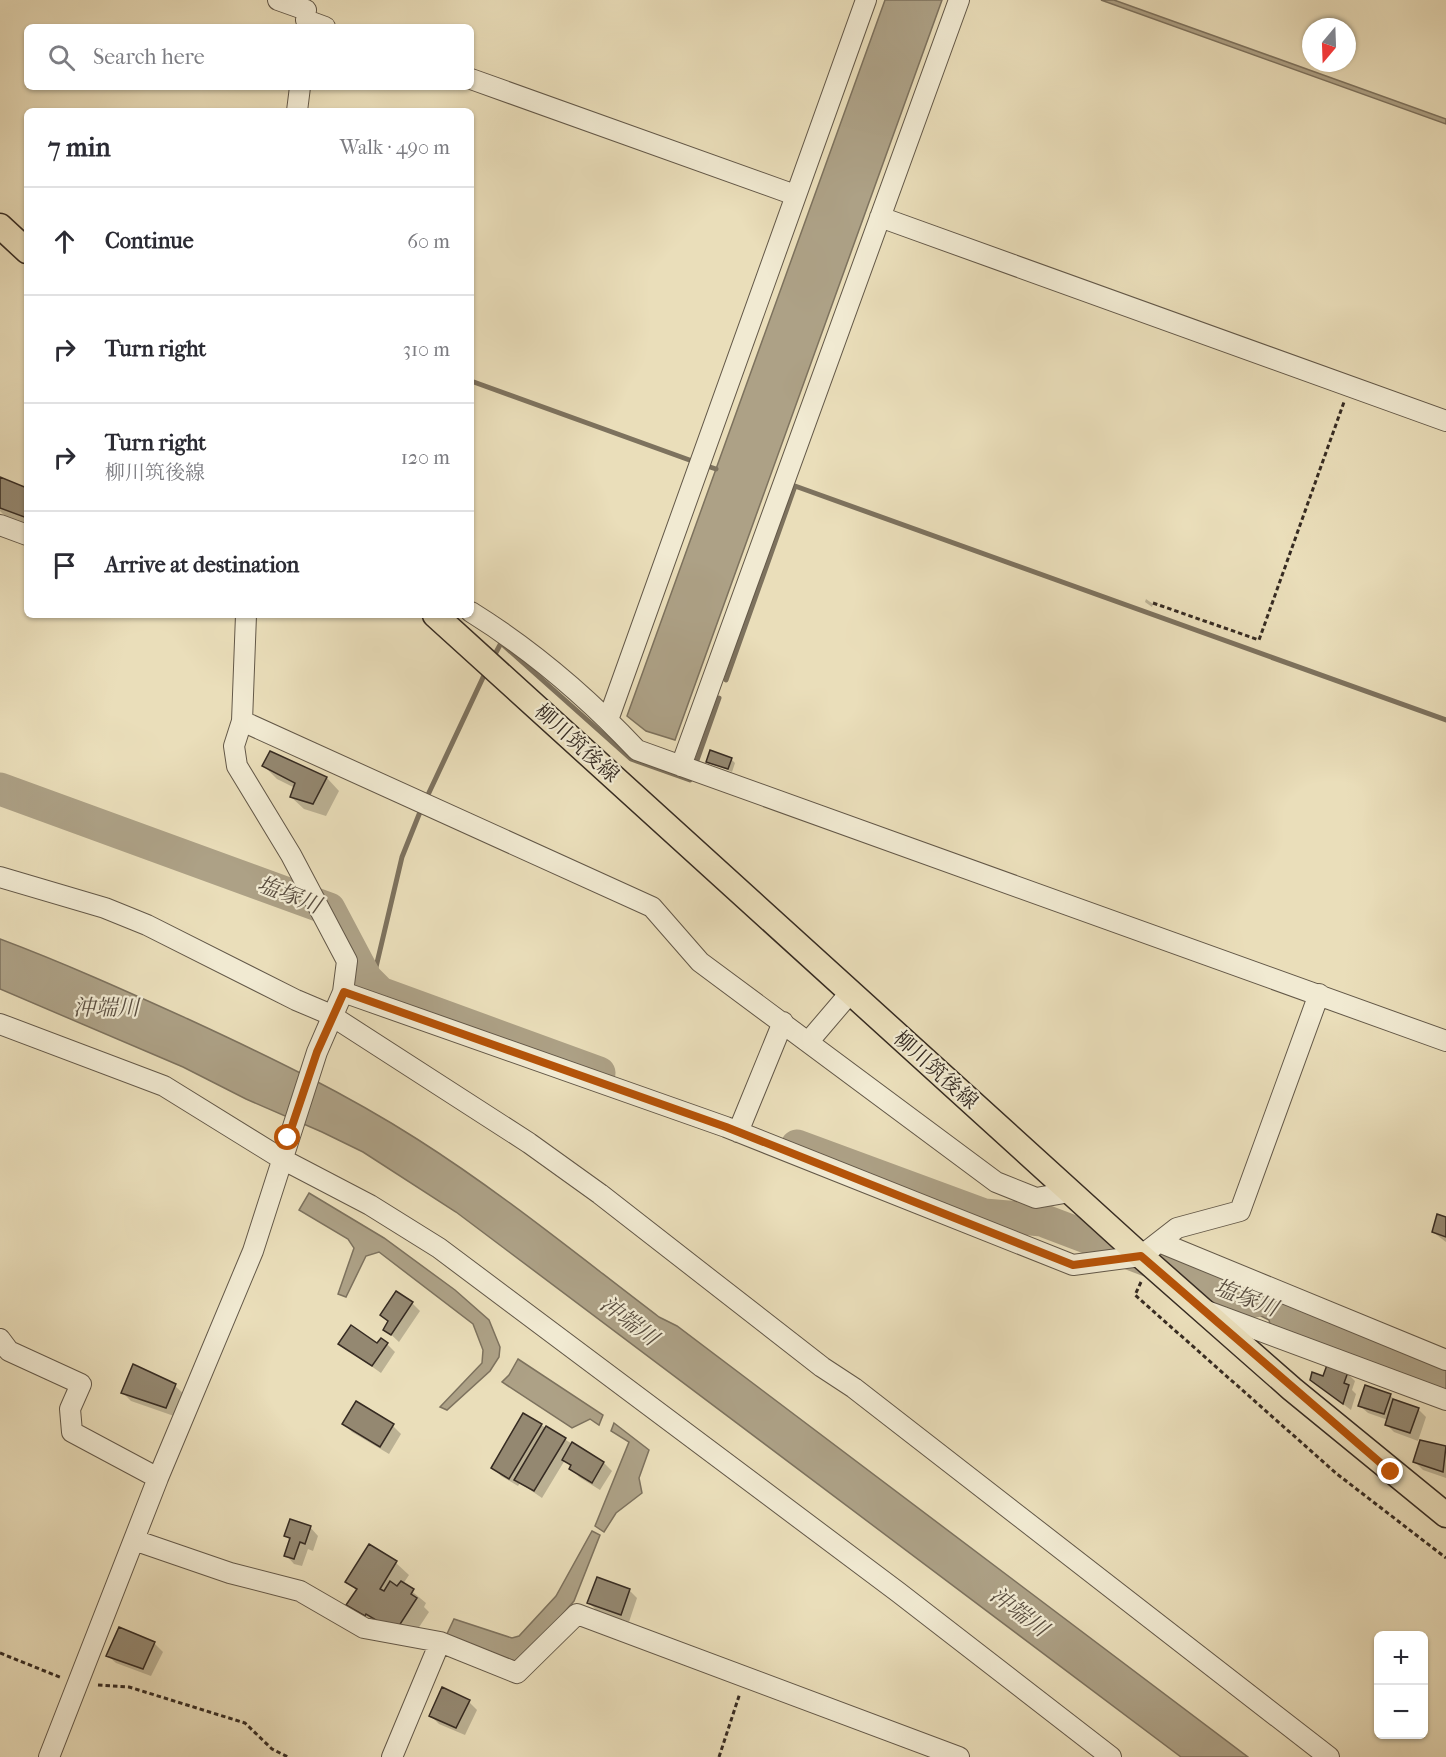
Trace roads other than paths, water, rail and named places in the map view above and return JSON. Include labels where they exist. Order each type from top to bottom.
[{"type":"main road","points":[[0,226],[24,248]]},
{"type":"main road","name":"柳川筑後線","points":[[438,618],[1070,1192],[1149,1254],[1200,1308],[1292,1389],[1446,1515]]},
{"type":"street","points":[[278,0],[321,24]]},
{"type":"street","points":[[608,720],[866,0]]},
{"type":"street","points":[[681,766],[958,0]]},
{"type":"street","points":[[474,80],[795,195]]},
{"type":"street","points":[[297,108],[300,90]]},
{"type":"street","points":[[880,217],[1446,421]]},
{"type":"street","points":[[0,525],[24,534]]},
{"type":"street","points":[[474,614],[510,636],[608,720],[637,750],[1446,1041]]},
{"type":"street","points":[[49,1757],[158,1479],[253,1251],[317,1052],[344,992],[347,961],[291,855],[237,766],[234,746],[242,721],[246,618]]},
{"type":"street","points":[[242,721],[652,907],[700,962],[996,1182],[1036,1198],[1070,1192]]},
{"type":"street","points":[[0,877],[105,908],[147,925],[333,1017],[469,1103],[600,1194],[708,1280],[822,1367],[854,1388],[960,1473],[1329,1757]]},
{"type":"street","points":[[344,992],[738,1132],[1073,1265],[1149,1254],[1446,1360]]},
{"type":"street","points":[[809,1041],[850,993]]},
{"type":"street","points":[[1149,1254],[1177,1228],[1240,1211],[1319,994]]},
{"type":"street","points":[[738,1132],[783,1022]]},
{"type":"street","points":[[0,1024],[164,1086],[282,1159],[370,1205],[440,1248],[898,1592],[1111,1757]]},
{"type":"street","points":[[1200,1308],[1446,1400]]},
{"type":"street","points":[[0,1339],[9,1351],[81,1384],[70,1410],[72,1432],[158,1479]]},
{"type":"street","points":[[134,1540],[230,1573],[300,1592],[364,1628],[440,1642],[517,1673],[577,1614],[960,1757]]},
{"type":"street","points":[[392,1757],[440,1642]]},
{"type":"water","points":[[885,0],[942,0],[675,740],[646,731],[627,716]]},
{"type":"water","points":[[1101,0],[1114,0],[1302,67],[1302,72],[1315,72],[1446,119],[1446,124]]},
{"type":"water","name":"沖端川","points":[[0,939],[95,978],[247,1046],[333,1090],[417,1139],[510,1203],[659,1317],[677,1326],[1248,1757],[1181,1757],[456,1212],[363,1152],[246,1099],[183,1067],[0,989]]},
{"type":"water","points":[[309,1193],[384,1238],[455,1290],[489,1320],[500,1347],[499,1357],[490,1371],[447,1410],[440,1407],[482,1363],[483,1350],[473,1324],[379,1252],[366,1256],[346,1297],[338,1294],[354,1248],[348,1239],[299,1210]]},
{"type":"water","name":"塩塚川","points":[[1211,1272],[1446,1368],[1446,1392],[1270,1324],[1269,1320],[1215,1293]]},
{"type":"water","points":[[518,1359],[603,1415],[599,1425],[590,1419],[572,1428],[502,1382]]},
{"type":"water","points":[[614,1423],[649,1450],[639,1478],[642,1493],[616,1513],[604,1532],[595,1526],[629,1442],[611,1431]]},
{"type":"water","points":[[592,1531],[600,1535],[574,1601],[520,1663],[446,1636],[454,1619],[512,1638],[519,1636],[556,1596]]},
{"type":"waterway","points":[[474,382],[695,462]]},
{"type":"waterway","points":[[704,465],[716,469]]},
{"type":"waterway","points":[[726,680],[795,486],[1446,720]]},
{"type":"waterway","points":[[493,658],[501,643],[631,759],[690,780]]},
{"type":"waterway","points":[[426,799],[487,669]]},
{"type":"waterway","points":[[696,763],[719,698]]},
{"type":"waterway","name":"塩塚川","points":[[0,789],[329,909],[366,979],[380,993],[599,1073]]},
{"type":"waterway","points":[[372,984],[402,857],[422,807]]},
{"type":"waterway","name":"塩塚川","points":[[797,1146],[984,1215],[1042,1220],[1255,1301]]}]
